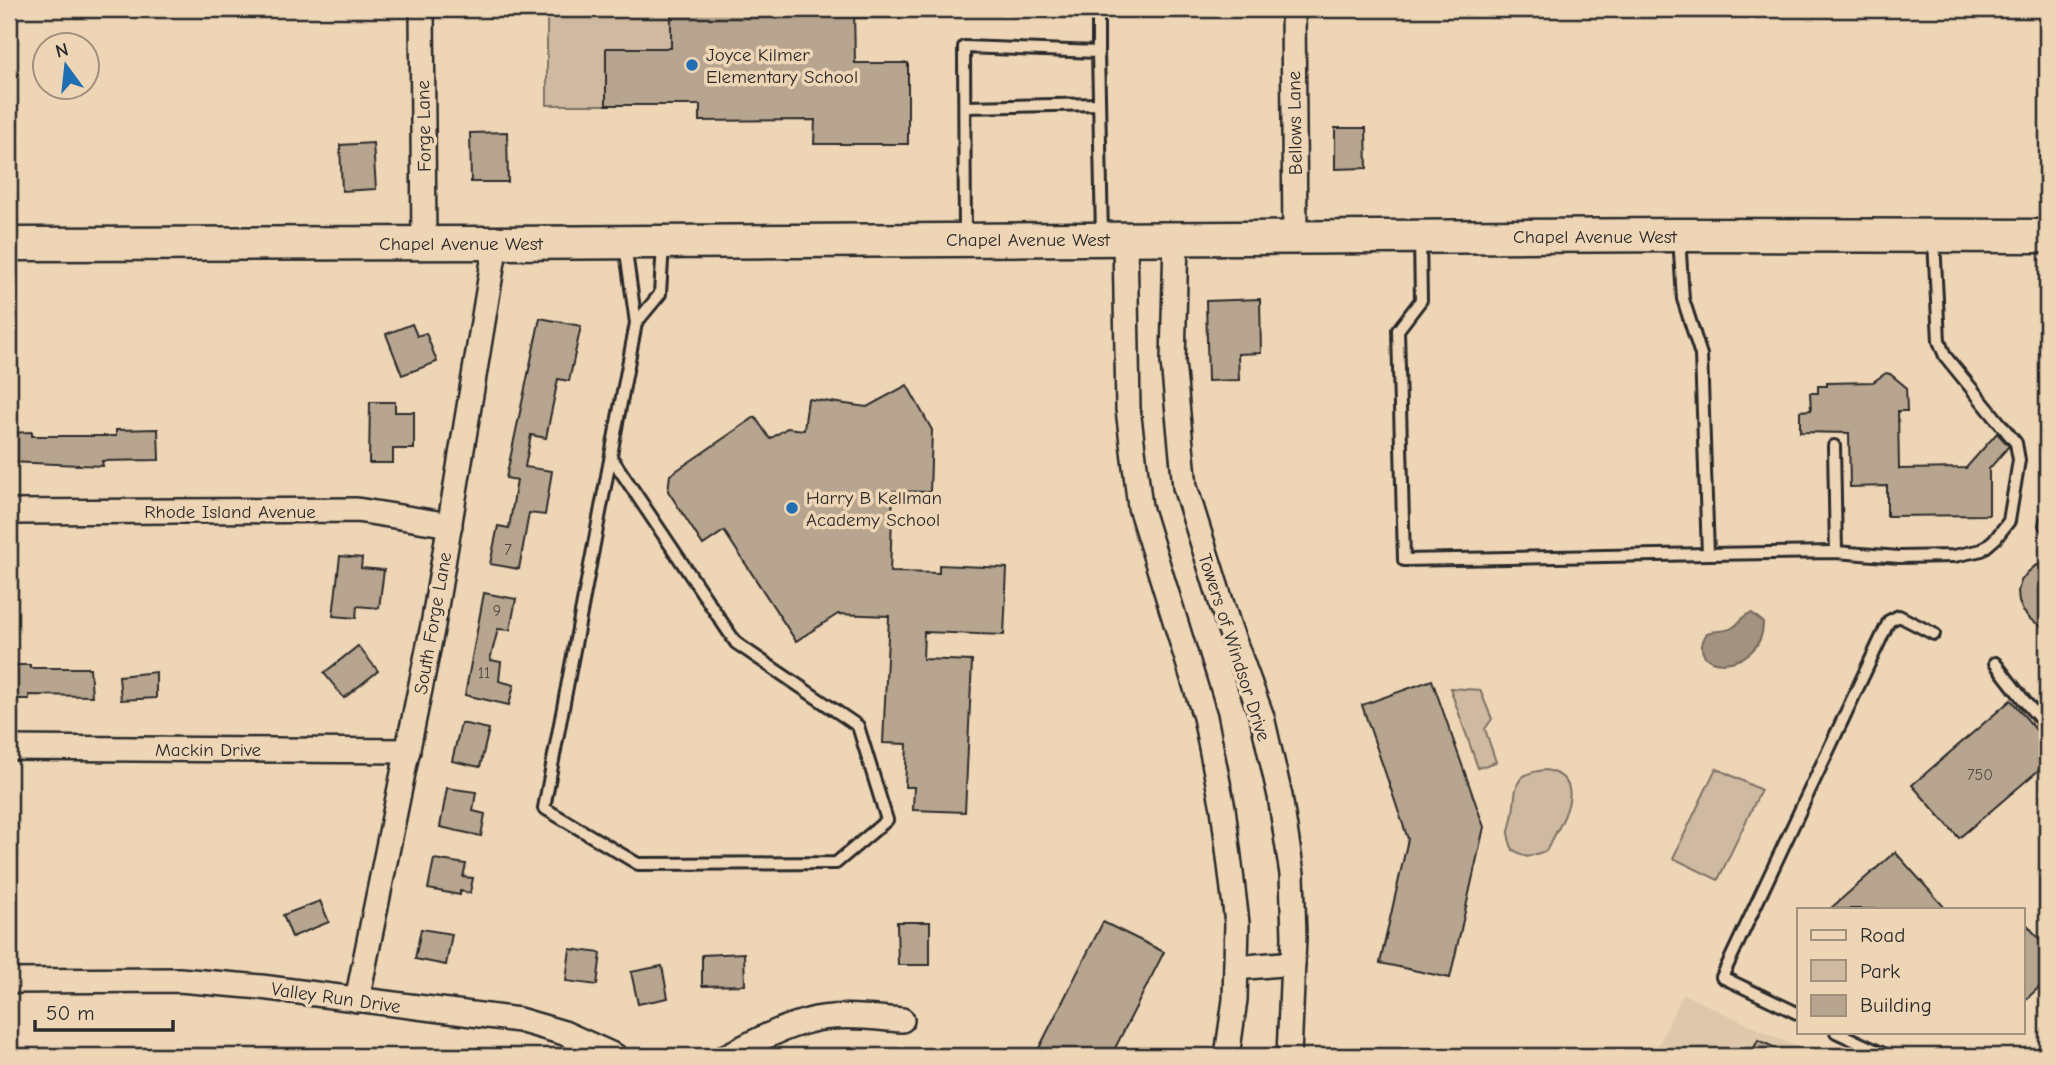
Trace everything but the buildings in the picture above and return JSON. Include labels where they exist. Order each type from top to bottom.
[{"type":"main road","name":"Chapel Avenue West","points":[[9,244],[1420,236],[2047,236]]},
{"type":"street","name":"Forge Lane","points":[[422,9],[424,243]]},
{"type":"street","name":"Bellows Lane","points":[[1293,9],[1295,238]]},
{"type":"street","points":[[1114,238],[1133,463],[1140,507],[1205,717],[1223,808],[1237,922],[1235,1000],[1227,1056]]},
{"type":"street","name":"Towers of Windsor Drive","points":[[1176,238],[1173,362],[1185,487],[1229,627],[1262,717],[1280,796],[1292,874],[1294,937],[1289,1056]]},
{"type":"street","name":"South Forge Lane","points":[[357,1000],[433,625],[496,243]]},
{"type":"street","name":"Rhode Island Avenue","points":[[9,512],[357,510],[450,525]]},
{"type":"street","name":"Mackin Drive","points":[[9,748],[408,751]]},
{"type":"street","points":[[1236,968],[1293,963]]},
{"type":"street","name":"Valley Run Drive","points":[[9,981],[179,980],[261,987],[519,1020],[564,1033],[615,1056]]},
{"type":"street","points":[[727,1056],[809,1020],[856,1016],[902,1020]]},
{"type":"lane","points":[[1098,9],[1099,104],[1114,238]]},
{"type":"lane","points":[[965,239],[964,47],[1098,52]]},
{"type":"lane","points":[[966,107],[1099,104]]},
{"type":"lane","points":[[1679,235],[1683,299],[1701,355],[1708,554]]},
{"type":"lane","points":[[1420,236],[1422,300],[1398,330],[1404,560],[1836,552],[1899,557],[1954,556],[1982,550],[2009,521],[2019,460],[2016,443],[1961,378],[1945,356],[1939,341],[1934,236]]},
{"type":"lane","points":[[611,457],[736,643],[858,726],[887,820],[836,863],[638,864],[544,808],[636,323],[624,242]]},
{"type":"lane","points":[[636,323],[660,294],[663,242]]},
{"type":"lane","points":[[1834,446],[1836,552]]},
{"type":"lane","points":[[2047,519],[2047,526]]},
{"type":"lane","points":[[1797,1013],[1722,977],[1889,621],[1899,616],[1934,634]]},
{"type":"lane","points":[[1995,663],[2047,727]]},
{"type":"lane","points":[[1840,1034],[1888,1056]]},
{"type":"shaded area","points":[[1752,613],[1763,622],[1760,639],[1751,652],[1739,660],[1726,663],[1714,662],[1705,656],[1702,646],[1707,633],[1729,629]]},
{"type":"shaded area","points":[[1683,994],[1816,1056],[1653,1056]]},
{"type":"green space","points":[[547,9],[671,9],[671,48],[606,48],[606,105],[547,105]]},
{"type":"green space","points":[[854,9],[907,9],[907,18],[854,18]]},
{"type":"green space","points":[[1450,688],[1480,690],[1492,719],[1485,729],[1496,762],[1478,768]]},
{"type":"green space","points":[[1716,768],[1761,790],[1718,880],[1673,858]]},
{"type":"green space","points":[[1546,770],[1560,775],[1567,783],[1570,793],[1568,805],[1546,851],[1527,857],[1513,850],[1509,837],[1517,785],[1526,775]]},
{"type":"place","name":"Joyce Kilmer Elementary School","points":[[692,65]]},
{"type":"place","name":"Harry B Kellman Academy School","points":[[792,508]]}]
